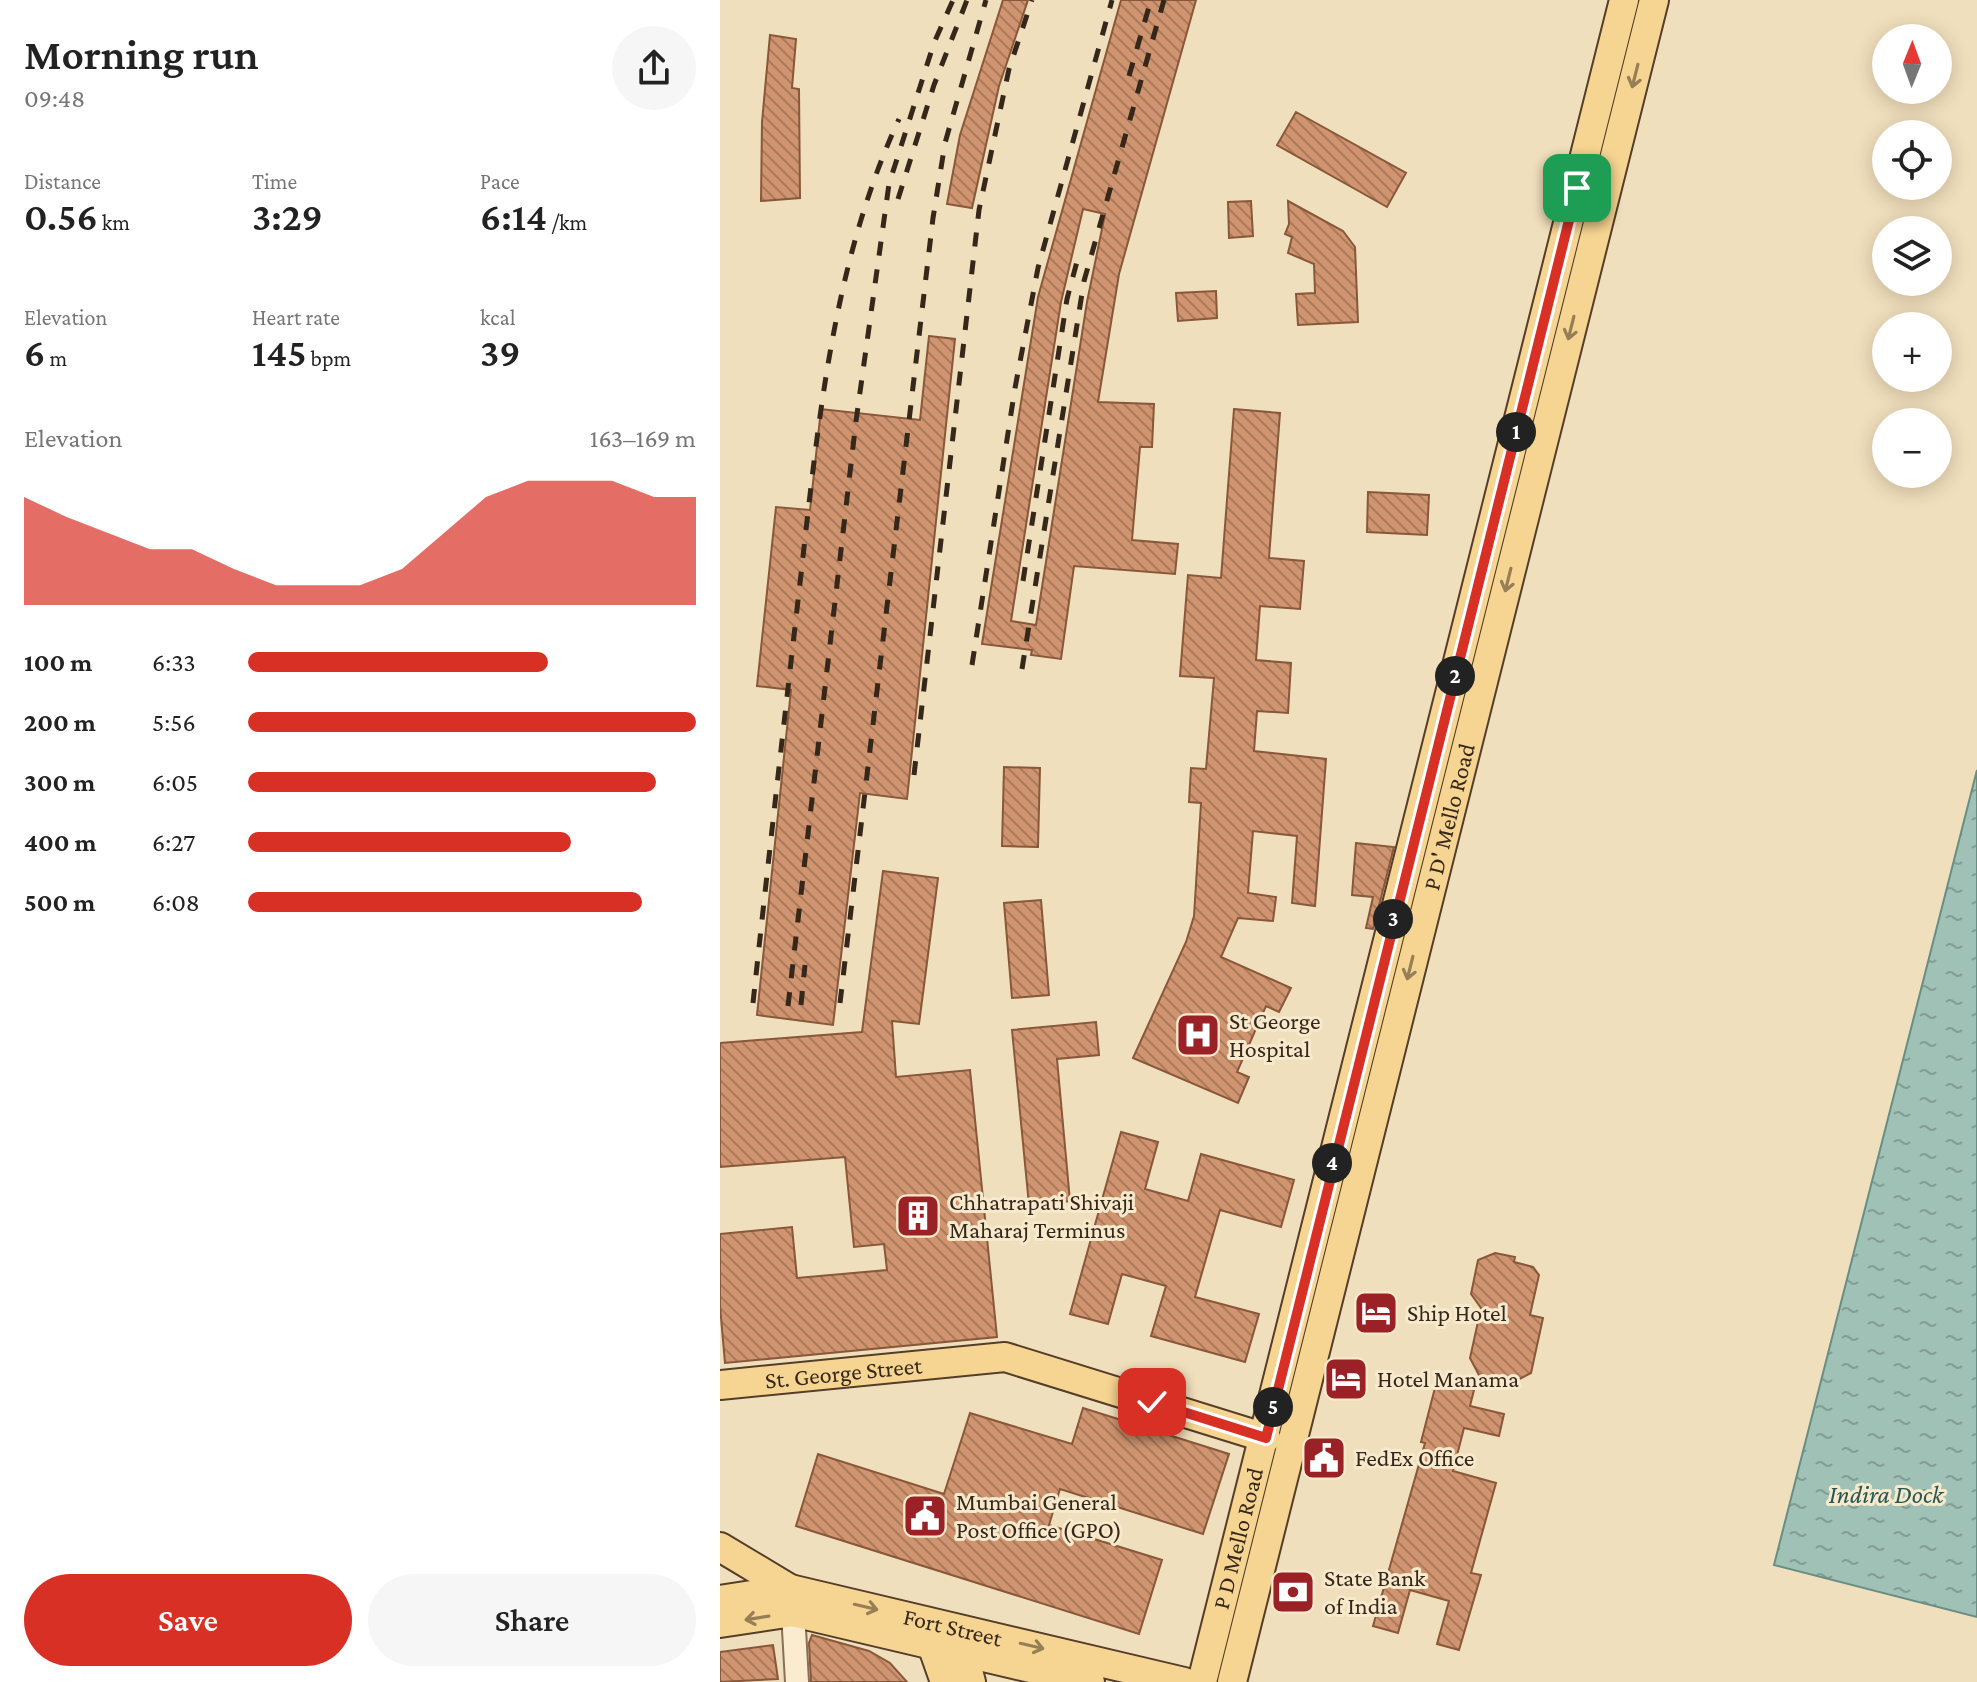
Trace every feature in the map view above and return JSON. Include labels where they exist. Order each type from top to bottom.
[{"type":"main road","name":"P D Mello Road","points":[[1202,1682],[1266,1438],[1624,0]]},
{"type":"main road","name":"P D' Mello Road","points":[[1232,1682],[1654,0]]},
{"type":"main road","name":"St. George Street","points":[[720,1385],[1005,1357],[1039,1365],[1266,1438]]},
{"type":"main road","points":[[720,1547],[791,1601]]},
{"type":"main road","name":"Fort Street","points":[[720,1600],[791,1601],[945,1636],[1184,1682]]},
{"type":"main road","name":"Fort Street","points":[[720,1623],[791,1601]]},
{"type":"main road","points":[[945,1636],[945,1682]]},
{"type":"main road","points":[[945,1636],[971,1682]]},
{"type":"main road","name":"Fort Street","points":[[945,1636],[1010,1673],[1090,1682]]},
{"type":"street","points":[[791,1601],[797,1682]]},
{"type":"water","name":"Indira Dock","points":[[1977,770],[1977,1617],[1774,1565]]},
{"type":"building","points":[[1003,0],[1028,0],[999,86],[972,208],[947,204],[960,135]]},
{"type":"building","points":[[1121,0],[1196,0],[1119,274],[1098,402],[1154,404],[1152,447],[1140,447],[1132,540],[1178,544],[1175,574],[1074,566],[1061,659],[1031,655],[1032,650],[982,644],[1038,297]],"holes":[[[1083,209],[1105,214],[1087,302],[1036,625],[1011,621],[1061,302]]]},
{"type":"building","points":[[770,35],[796,39],[792,88],[799,89],[800,198],[761,201],[762,122]]},
{"type":"building","points":[[1296,112],[1406,173],[1387,207],[1277,145]]},
{"type":"building","points":[[1251,201],[1253,236],[1229,238],[1228,202]]},
{"type":"building","points":[[1288,201],[1343,231],[1355,247],[1358,322],[1298,325],[1296,294],[1315,293],[1314,264],[1288,253],[1292,237],[1285,234],[1289,224]]},
{"type":"building","points":[[1216,291],[1217,318],[1178,321],[1176,293]]},
{"type":"building","points":[[929,336],[955,339],[907,799],[860,793],[833,1025],[757,1015],[791,690],[757,686],[776,507],[810,510],[821,409],[920,420]]},
{"type":"building","points":[[1234,409],[1280,413],[1269,558],[1304,561],[1300,609],[1260,606],[1256,660],[1291,663],[1288,713],[1257,711],[1254,751],[1326,759],[1315,906],[1292,903],[1297,836],[1253,831],[1248,893],[1276,897],[1273,921],[1238,918],[1221,957],[1291,988],[1279,1012],[1266,1006],[1237,1072],[1249,1077],[1238,1103],[1133,1058],[1186,942],[1194,916],[1201,803],[1189,802],[1191,768],[1206,769],[1214,678],[1180,676],[1188,575],[1221,578]]},
{"type":"building","points":[[1368,492],[1429,495],[1427,535],[1367,532]]},
{"type":"building","points":[[1004,767],[1040,768],[1038,847],[1002,846]]},
{"type":"building","points":[[1356,843],[1394,847],[1373,929],[1366,928],[1373,897],[1352,895]]},
{"type":"building","name":"Chhatrapati Shivaji Maharaj Terminus","points":[[883,871],[938,878],[919,1024],[892,1021],[896,1077],[970,1070],[997,1337],[725,1363],[720,1306],[720,1234],[792,1227],[797,1278],[887,1270],[884,1244],[854,1247],[845,1157],[720,1167],[720,1043],[862,1032]]},
{"type":"building","points":[[1041,900],[1049,995],[1012,998],[1004,903]]},
{"type":"building","points":[[1096,1022],[1099,1055],[1057,1059],[1070,1201],[1029,1205],[1012,1030]]},
{"type":"building","points":[[1121,1132],[1158,1142],[1145,1189],[1188,1201],[1201,1154],[1294,1180],[1281,1227],[1220,1210],[1195,1297],[1259,1314],[1245,1362],[1151,1336],[1166,1286],[1122,1274],[1108,1324],[1070,1314]]},
{"type":"building","points":[[1495,1253],[1515,1257],[1514,1262],[1533,1267],[1539,1275],[1530,1315],[1543,1318],[1531,1373],[1514,1382],[1479,1375],[1470,1358],[1481,1308],[1471,1294],[1478,1260]]},
{"type":"building","points":[[1437,1380],[1474,1390],[1470,1406],[1504,1414],[1499,1436],[1464,1428],[1453,1471],[1496,1483],[1471,1573],[1481,1575],[1459,1650],[1437,1644],[1449,1601],[1410,1590],[1398,1633],[1373,1626],[1425,1443],[1421,1442]]},
{"type":"building","name":"Mumbai General Post Office (GPO)","points":[[1083,1408],[1229,1454],[1203,1534],[1060,1489],[1049,1525],[1162,1560],[1139,1634],[796,1526],[818,1454],[944,1494],[970,1413],[1072,1444]]},
{"type":"building","points":[[812,1635],[869,1651],[890,1663],[907,1682],[811,1682],[809,1643]]},
{"type":"building","points":[[773,1645],[778,1679],[720,1682],[720,1652]]},
{"type":"railway","points":[[788,1006],[856,421],[889,184],[934,43],[953,0]]},
{"type":"railway","points":[[898,199],[934,85],[967,0]]},
{"type":"railway","points":[[840,1003],[933,218],[945,143],[986,0]]},
{"type":"railway","points":[[914,775],[979,210],[1009,69],[1032,0]]},
{"type":"railway","points":[[972,665],[1015,388],[1038,268],[1112,0]]},
{"type":"railway","points":[[1129,76],[1151,0]]},
{"type":"railway","points":[[1022,669],[1084,281],[1164,0]]},
{"type":"railway","points":[[753,1003],[814,465],[831,346],[858,231],[876,174],[899,119]]},
{"type":"railway","points":[[1023,581],[1067,299],[1079,254]]},
{"type":"railway","points":[[801,1005],[805,965]]},
{"type":"place","name":"St George Hospital","points":[[1198,1035]]},
{"type":"place","name":"Chhatrapati Shivaji Maharaj Terminus","points":[[918,1216]]},
{"type":"place","name":"Ship Hotel","points":[[1376,1313]]},
{"type":"place","name":"Hotel Manama","points":[[1346,1379]]},
{"type":"place","name":"FedEx Office","points":[[1324,1458]]},
{"type":"place","name":"Mumbai General Post Office (GPO)","points":[[925,1516]]},
{"type":"place","name":"State Bank of India","points":[[1293,1592]]},
{"type":"route","points":[[1152,1402],[1266,1438],[1577,188]]}]
